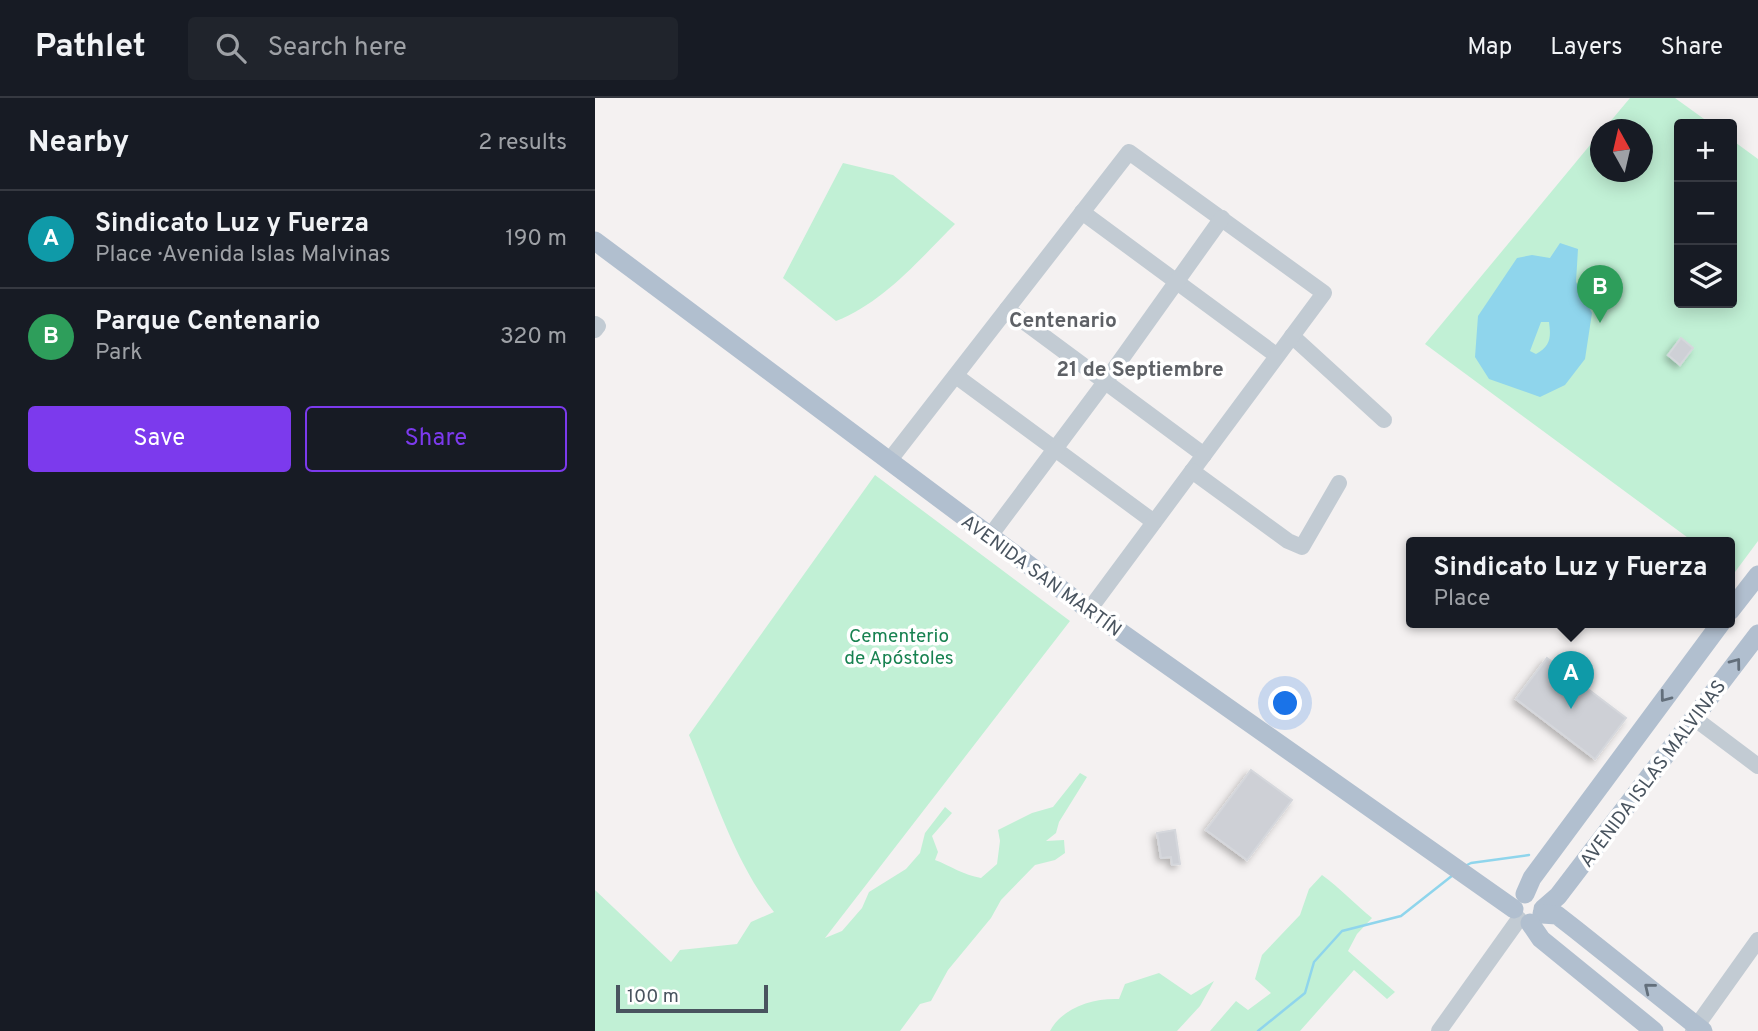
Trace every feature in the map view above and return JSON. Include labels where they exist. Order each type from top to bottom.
[{"type":"main road","name":"AVENIDA SAN MARTÍN","points":[[595,241],[1089,610],[1459,871],[1524,908]]},
{"type":"main road","points":[[1735,605],[1758,575]]},
{"type":"main road","name":"AVENIDA ISLAS MALVINAS","points":[[1524,908],[1532,878],[1717,628]]},
{"type":"main road","name":"AVENIDA ISLAS MALVINAS","points":[[1524,908],[1558,896],[1758,634]]},
{"type":"main road","points":[[1524,908],[1557,915],[1697,1029]]},
{"type":"main road","points":[[1524,908],[1541,939],[1654,1031]]},
{"type":"street","points":[[890,461],[1129,152],[1324,293],[1089,610]]},
{"type":"street","points":[[1082,212],[1276,355]]},
{"type":"street","points":[[991,536],[1222,218]]},
{"type":"street","points":[[1007,309],[1204,455]]},
{"type":"street","points":[[595,324],[598,326],[595,330]]},
{"type":"street","points":[[1292,336],[1384,420]]},
{"type":"street","points":[[956,376],[1154,522]]},
{"type":"street","points":[[1192,471],[1288,541],[1301,547],[1339,484]]},
{"type":"street","points":[[1694,718],[1758,766]]},
{"type":"street","points":[[1439,1031],[1524,908]]},
{"type":"street","points":[[1697,1029],[1758,940]]},
{"type":"green space","points":[[1630,98],[1675,98],[1704,119],[1674,119],[1674,308],[1737,308],[1737,144],[1758,159],[1758,541],[1735,572],[1735,537],[1687,537],[1425,344],[1590,145],[1590,182],[1653,182],[1653,119],[1612,119]]},
{"type":"green space","points":[[843,163],[893,175],[955,224],[885,292],[836,321],[783,278]]},
{"type":"green space","name":"Cementerio de Apóstoles","points":[[875,475],[1070,621],[825,938],[842,931],[862,908],[869,892],[906,869],[920,853],[925,833],[945,807],[952,813],[932,836],[938,852],[935,860],[981,878],[997,864],[1000,841],[998,830],[1032,813],[1053,807],[1080,773],[1087,777],[1059,822],[1056,833],[1046,841],[1064,840],[1065,853],[1055,860],[1035,865],[1001,900],[991,918],[948,970],[931,1001],[920,1004],[900,1031],[595,1031],[595,890],[671,962],[680,950],[737,944],[751,922],[774,912],[736,849],[689,735]]},
{"type":"green space","points":[[1322,875],[1372,918],[1357,934],[1348,951],[1395,992],[1387,999],[1354,970],[1300,1031],[1210,1031],[1236,1001],[1248,1010],[1271,993],[1255,979],[1262,955],[1300,915],[1309,889]]},
{"type":"green space","points":[[1159,973],[1191,995],[1214,981],[1200,1006],[1177,1031],[1050,1031],[1071,1010],[1089,1002],[1119,999],[1125,984]]},
{"type":"water","points":[[1560,243],[1578,249],[1576,282],[1592,313],[1585,359],[1565,385],[1540,397],[1489,379],[1475,357],[1478,316],[1517,258],[1532,255],[1550,258]],"holes":[[[1541,322],[1549,322],[1550,337],[1547,344],[1536,354],[1530,351]]]},
{"type":"building","points":[[1681,338],[1693,348],[1680,365],[1668,355]]},
{"type":"building","points":[[1547,658],[1626,718],[1595,759],[1516,699]]},
{"type":"building","points":[[1251,770],[1292,800],[1247,860],[1206,830]]},
{"type":"building","points":[[1175,830],[1180,864],[1172,865],[1171,857],[1161,858],[1157,833]]},
{"type":"waterway","points":[[1467,865],[1529,855]]},
{"type":"waterway","points":[[1258,1031],[1305,993],[1314,962],[1342,931],[1401,916],[1453,875]]},
{"type":"place","name":"Parque Centenario","points":[[1600,323]]},
{"type":"place","name":"Sindicato Luz y Fuerza","points":[[1571,709]]},
{"type":"district","name":"Centenario","points":[[1063,320]]},
{"type":"district","name":"21 de Septiembre","points":[[1140,369]]}]
